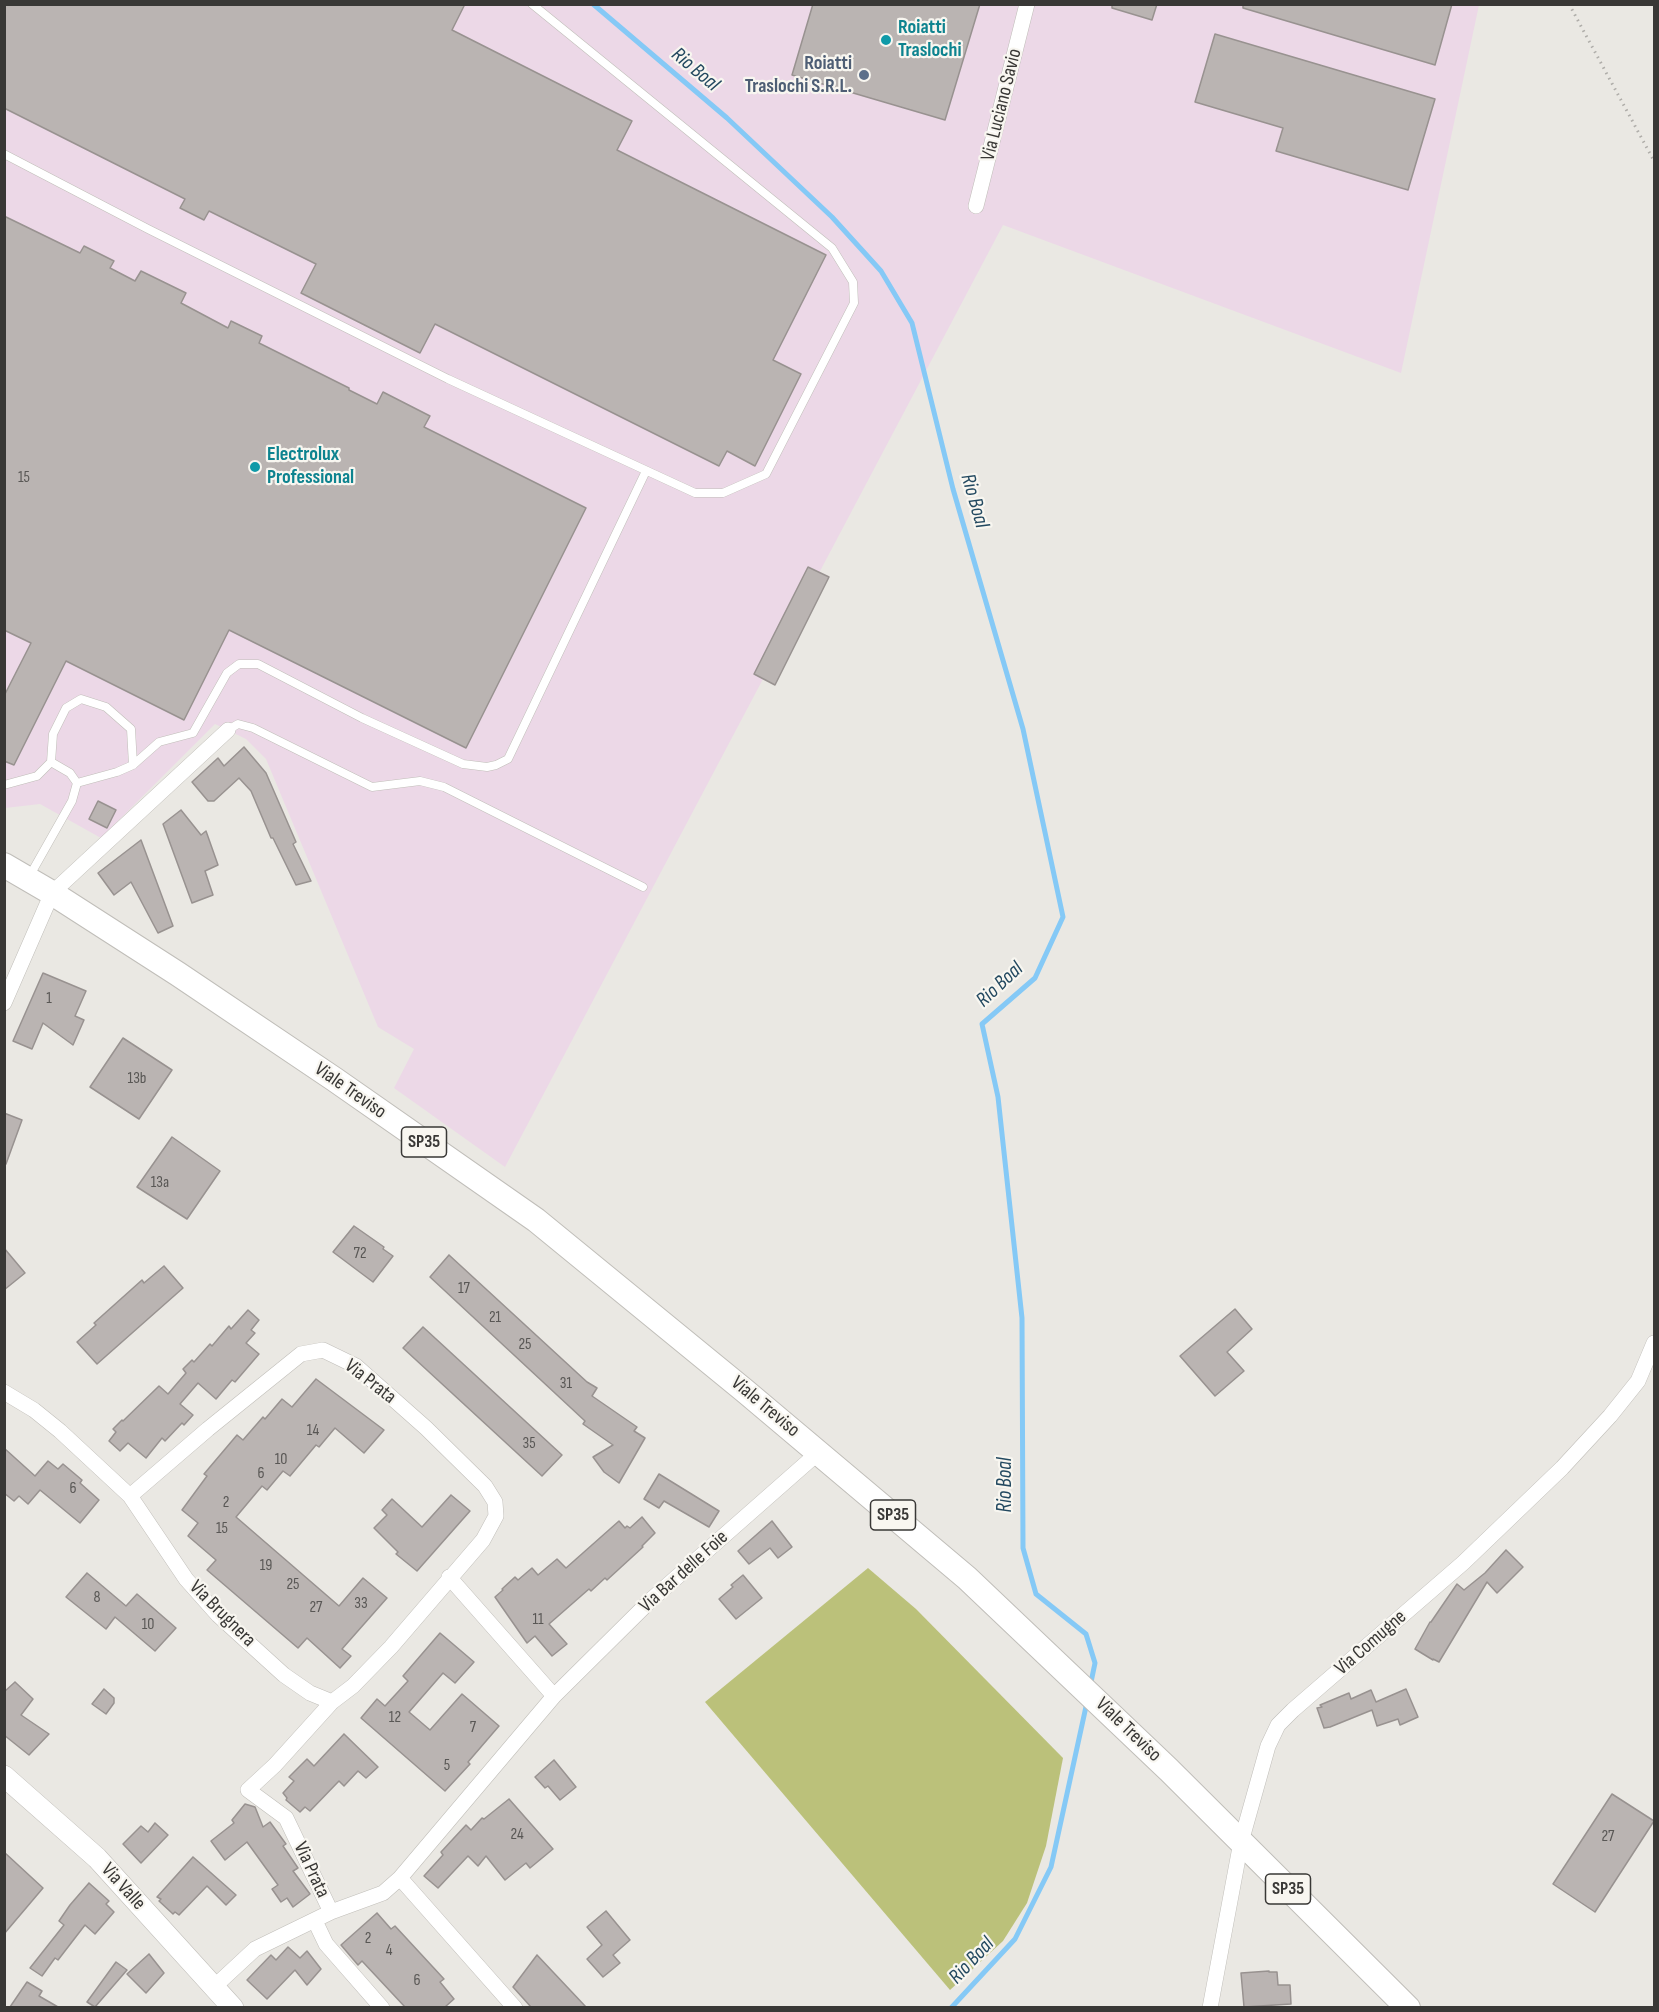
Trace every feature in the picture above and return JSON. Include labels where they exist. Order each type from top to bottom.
[{"type":"main road","name":"Viale Treviso","points":[[4,865],[178,974],[536,1220],[819,1452],[967,1578],[1169,1770],[1408,2007]]},
{"type":"street","name":"Via Luciano Savio","points":[[976,206],[1027,4]]},
{"type":"street","points":[[4,1003],[52,893],[228,730]]},
{"type":"street","name":"Via Comugne","points":[[1210,2007],[1241,1842],[1268,1746],[1278,1725],[1463,1563],[1562,1467],[1610,1416],[1638,1381],[1654,1343]]},
{"type":"street","name":"Via Prata","points":[[130,1496],[301,1354],[323,1350],[356,1366],[426,1428],[485,1486],[495,1502],[496,1516],[483,1540],[449,1577]]},
{"type":"street","name":"Via Brugnera","points":[[4,1392],[34,1410],[51,1424],[130,1496],[186,1579],[218,1615],[284,1675],[310,1693],[332,1702]]},
{"type":"street","name":"Via Bar delle Foie","points":[[214,1987],[255,1949],[331,1912],[384,1893],[400,1878],[554,1696],[652,1599],[819,1452]]},
{"type":"street","points":[[332,1702],[353,1686],[392,1647],[449,1577],[554,1696]]},
{"type":"street","name":"Via Prata","points":[[331,1912],[286,1818],[248,1790],[275,1765],[332,1702]]},
{"type":"street","name":"Via Valle","points":[[4,1776],[97,1858],[233,2007]]},
{"type":"street","points":[[400,1878],[515,2007]]},
{"type":"street","points":[[315,1921],[326,1944],[382,2007]]},
{"type":"lane","points":[[4,154],[448,379],[695,493],[723,493],[766,474],[854,303],[853,282],[832,248],[532,4]]},
{"type":"lane","points":[[77,783],[117,772],[133,765],[159,742],[193,733],[227,673],[239,664],[258,664],[362,718],[463,764],[487,767],[508,759],[646,471]]},
{"type":"lane","points":[[4,785],[37,776],[51,762],[53,734],[66,708],[81,699],[106,707],[131,729],[133,765]]},
{"type":"lane","points":[[228,730],[238,724],[253,728],[372,787],[420,781],[444,788],[643,887]]},
{"type":"lane","points":[[51,762],[70,773],[77,783]]},
{"type":"lane","points":[[28,879],[72,801],[77,783]]},
{"type":"path","points":[[1569,4],[1654,161]]},
{"type":"shaded area","points":[[4,5],[1479,5],[1401,373],[1003,225],[505,1167],[394,1088],[414,1049],[378,1027],[266,759],[246,739],[215,724],[101,838],[40,804],[5,808]]},
{"type":"green space","points":[[868,1568],[916,1609],[1063,1758],[1046,1846],[1027,1903],[1003,1941],[950,1990],[705,1702]]},
{"type":"building","points":[[4,4],[465,4],[452,30],[632,121],[617,150],[826,255],[773,360],[801,374],[755,466],[727,451],[719,466],[435,324],[420,353],[301,293],[316,264],[209,211],[204,220],[180,208],[185,199],[4,108]]},
{"type":"building","name":"Roiatti Traslochi","points":[[813,4],[980,4],[945,120],[792,75]]},
{"type":"building","points":[[1112,4],[1157,4],[1152,20],[1112,8]]},
{"type":"building","points":[[1243,4],[1452,4],[1435,65],[1243,8]]},
{"type":"building","points":[[1215,34],[1435,99],[1408,190],[1276,151],[1283,128],[1195,102]]},
{"type":"building","name":"Electrolux Professional","points":[[4,216],[80,253],[84,246],[114,261],[110,268],[135,281],[141,271],[186,293],[181,303],[228,328],[231,321],[262,336],[259,343],[377,404],[383,392],[430,416],[424,427],[586,508],[466,748],[229,630],[184,720],[66,661],[14,765],[4,761],[4,696],[31,643],[4,630]]},
{"type":"building","points":[[808,567],[829,577],[775,685],[754,674]]},
{"type":"building","points":[[244,747],[266,773],[296,842],[293,844],[311,881],[296,885],[271,838],[251,791],[239,778],[214,801],[208,801],[192,782],[218,758],[224,766]]},
{"type":"building","points":[[98,801],[116,810],[107,828],[89,819]]},
{"type":"building","points":[[181,810],[201,835],[206,831],[218,865],[205,871],[213,895],[192,903],[163,824]]},
{"type":"building","points":[[141,840],[173,926],[158,933],[131,882],[114,895],[98,873]]},
{"type":"building","points":[[43,973],[86,991],[75,1016],[84,1020],[73,1045],[43,1023],[32,1049],[13,1041]]},
{"type":"building","points":[[123,1038],[172,1070],[139,1119],[90,1087]]},
{"type":"building","points":[[4,1113],[22,1120],[6,1164],[4,1163]]},
{"type":"building","points":[[172,1137],[220,1171],[187,1219],[137,1187]]},
{"type":"building","points":[[354,1226],[393,1256],[373,1282],[333,1252]]},
{"type":"building","points":[[4,1248],[25,1273],[4,1290]]},
{"type":"building","points":[[449,1255],[587,1382],[597,1388],[592,1396],[637,1427],[634,1431],[645,1438],[619,1483],[604,1472],[593,1457],[613,1445],[583,1424],[585,1421],[430,1277]]},
{"type":"building","points":[[164,1266],[183,1288],[97,1364],[77,1342],[96,1325],[94,1323],[142,1280],[144,1283]]},
{"type":"building","points":[[1235,1309],[1252,1329],[1227,1352],[1244,1371],[1215,1396],[1180,1356]]},
{"type":"building","points":[[248,1310],[259,1320],[251,1330],[255,1333],[246,1343],[259,1354],[235,1382],[232,1380],[216,1399],[198,1383],[180,1404],[193,1415],[165,1441],[162,1438],[146,1458],[128,1443],[120,1451],[109,1441],[116,1432],[113,1429],[122,1420],[159,1386],[168,1394],[186,1373],[183,1369],[192,1360],[194,1362],[210,1344],[212,1346],[229,1326],[231,1329]]},
{"type":"building","points":[[423,1327],[562,1455],[542,1476],[403,1348]]},
{"type":"building","points":[[316,1379],[384,1430],[364,1453],[335,1428],[319,1447],[316,1445],[290,1476],[283,1471],[267,1490],[262,1486],[236,1517],[339,1606],[363,1578],[387,1598],[342,1649],[351,1656],[340,1668],[307,1638],[298,1648],[207,1570],[216,1560],[188,1536],[198,1523],[182,1510],[207,1476],[204,1474],[237,1435],[243,1440],[282,1399],[292,1407]]},
{"type":"building","points":[[4,1448],[35,1476],[48,1461],[58,1469],[63,1464],[82,1480],[80,1483],[99,1500],[80,1523],[40,1490],[28,1504],[19,1496],[14,1501],[4,1493]]},
{"type":"building","points":[[659,1474],[719,1511],[709,1527],[664,1501],[659,1508],[644,1499]]},
{"type":"building","points":[[451,1495],[470,1511],[417,1571],[396,1554],[398,1552],[374,1528],[387,1515],[382,1510],[392,1499],[422,1527]]},
{"type":"building","points":[[642,1517],[655,1533],[643,1547],[607,1580],[605,1578],[591,1591],[589,1589],[549,1624],[567,1644],[552,1656],[535,1636],[527,1643],[495,1597],[502,1589],[515,1577],[518,1580],[532,1568],[538,1575],[557,1559],[566,1568],[619,1521],[625,1528],[627,1526],[630,1528]]},
{"type":"building","points":[[772,1521],[792,1547],[778,1558],[770,1548],[749,1564],[738,1551]]},
{"type":"building","points":[[1506,1550],[1523,1567],[1497,1593],[1487,1582],[1439,1662],[1415,1649],[1430,1622],[1457,1584],[1464,1590],[1485,1573]]},
{"type":"building","points":[[87,1573],[126,1606],[137,1594],[176,1628],[155,1651],[115,1617],[106,1629],[66,1597]]},
{"type":"building","points":[[743,1575],[762,1598],[736,1619],[719,1599]]},
{"type":"building","points":[[440,1633],[474,1662],[455,1683],[443,1673],[409,1712],[430,1730],[462,1694],[499,1726],[468,1762],[470,1764],[445,1791],[361,1718],[377,1699],[385,1706],[408,1681],[403,1676]]},
{"type":"building","points":[[15,1682],[33,1699],[21,1715],[49,1734],[29,1755],[4,1735],[4,1692]]},
{"type":"building","points":[[104,1689],[114,1698],[114,1703],[106,1714],[92,1704]]},
{"type":"building","points":[[1406,1689],[1418,1717],[1400,1725],[1398,1719],[1377,1726],[1372,1710],[1324,1728],[1317,1708],[1349,1693],[1351,1699],[1371,1690],[1376,1702]]},
{"type":"building","points":[[344,1734],[378,1767],[366,1778],[358,1771],[344,1786],[339,1781],[310,1811],[305,1807],[300,1812],[286,1800],[283,1793],[294,1781],[289,1777],[307,1759],[314,1766]]},
{"type":"building","points":[[554,1760],[576,1787],[560,1800],[548,1786],[545,1788],[535,1777]]},
{"type":"building","points":[[1612,1794],[1654,1821],[1595,1912],[1553,1884]]},
{"type":"building","points":[[509,1799],[553,1849],[530,1868],[526,1863],[505,1880],[486,1856],[478,1866],[468,1856],[438,1888],[424,1876],[443,1855],[441,1852],[466,1825],[471,1830],[482,1818],[484,1819]]},
{"type":"building","points":[[245,1804],[255,1807],[263,1827],[270,1822],[286,1844],[283,1846],[298,1868],[293,1871],[310,1894],[293,1907],[287,1898],[281,1902],[272,1889],[278,1885],[247,1842],[225,1860],[211,1841],[234,1823],[232,1820]]},
{"type":"building","points":[[155,1823],[168,1835],[141,1863],[123,1844],[141,1826],[148,1832]]},
{"type":"building","points":[[4,1852],[43,1888],[4,1934]]},
{"type":"building","points":[[193,1857],[236,1895],[226,1905],[207,1886],[179,1915],[175,1912],[173,1914],[157,1897]]},
{"type":"building","points":[[89,1883],[109,1901],[106,1904],[114,1912],[95,1934],[85,1925],[58,1960],[55,1958],[42,1976],[30,1968],[64,1925],[59,1921]]},
{"type":"building","points":[[606,1911],[630,1940],[613,1955],[620,1963],[603,1977],[587,1959],[602,1945],[587,1927]]},
{"type":"building","points":[[377,1913],[391,1929],[395,1926],[444,1979],[440,1982],[454,1999],[445,2007],[405,2007],[362,1961],[358,1965],[341,1945]]},
{"type":"building","points":[[288,1947],[300,1958],[307,1951],[321,1969],[307,1985],[295,1970],[267,1999],[247,1980],[271,1955],[276,1960]]},
{"type":"building","points":[[149,1954],[164,1973],[146,1993],[127,1974]]},
{"type":"building","points":[[537,1955],[586,2007],[531,2007],[513,1987]]},
{"type":"building","points":[[116,1962],[127,1970],[95,2007],[87,2002]]},
{"type":"building","points":[[1277,1972],[1278,1985],[1290,1985],[1291,2004],[1244,2007],[1241,1973]]},
{"type":"building","points":[[27,1982],[42,1991],[39,1996],[58,2007],[10,2007]]},
{"type":"waterway","name":"Rio Boal","points":[[593,4],[727,118],[832,217],[881,271],[912,323],[953,489],[1023,729],[1063,917],[1035,978],[982,1024],[998,1097],[1022,1318],[1023,1548],[1036,1594],[1086,1634],[1095,1663],[1090,1687]]},
{"type":"waterway","name":"Rio Boal","points":[[951,2008],[1015,1939],[1051,1867],[1087,1702]]},
{"type":"place","name":"Roiatti Traslochi","points":[[886,40]]},
{"type":"place","name":"Roiatti Traslochi S.R.L.","points":[[864,75]]},
{"type":"place","name":"Electrolux Professional","points":[[255,467]]}]
